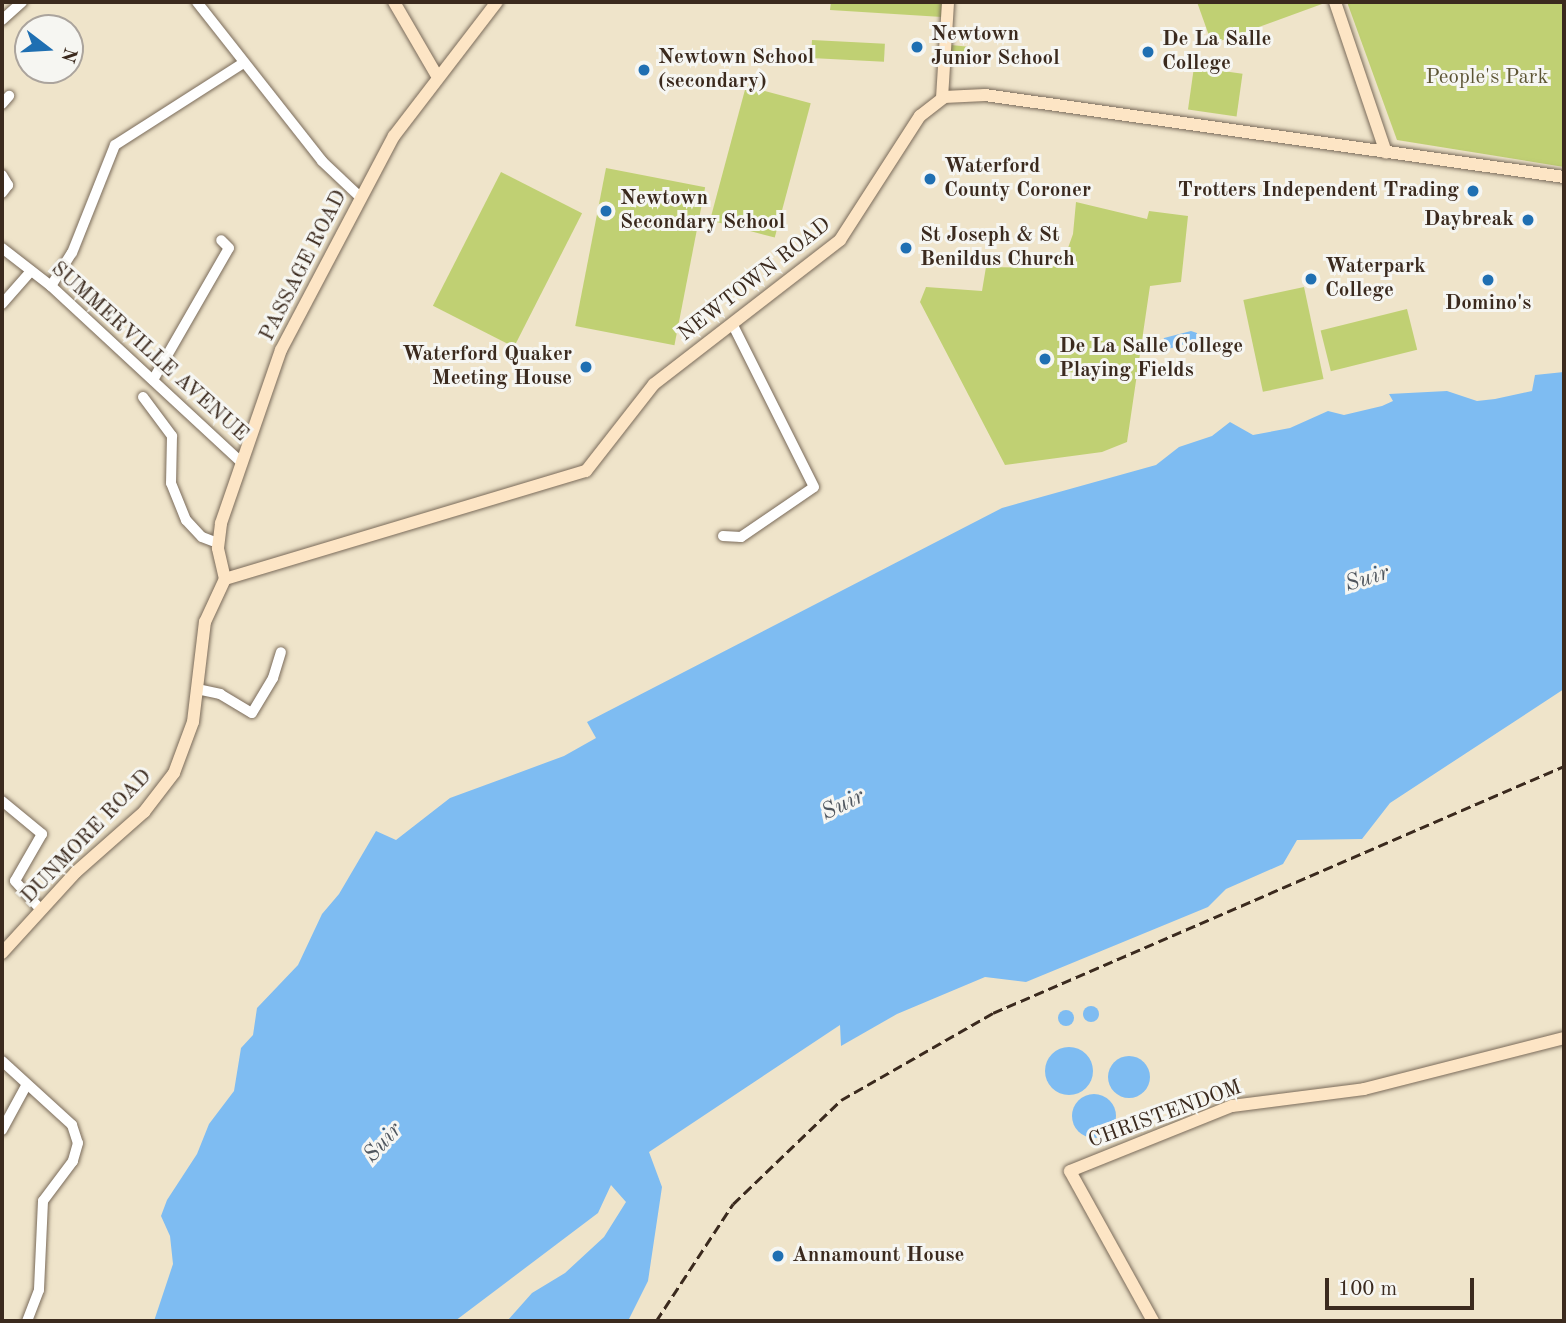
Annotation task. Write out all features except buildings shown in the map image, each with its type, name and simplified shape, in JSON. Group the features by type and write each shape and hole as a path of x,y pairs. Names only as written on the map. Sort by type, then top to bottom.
{"main road":[{"path":"394,2 437,76"},
{"name":"PASSAGE ROAD","path":"225,579 218,543 240,461 281,350 360,197 408,113 496,2"},
{"path":"948,2 942,98 985,95 1564,177"},
{"path":"1335,2 1386,153"},
{"name":"NEWTOWN ROAD","path":"225,579 582,474 644,394 840,240 920,116 942,98"},
{"name":"DUNMORE ROAD","path":"2,953 41,910 144,812 167,783 188,744 205,622 225,579"},
{"name":"CHRISTENDOM","path":"1153,1321 1070,1171 1232,1106 1364,1089 1564,1038"}],"street":[{"path":"2,20 22,2"},
{"path":"197,2 333,174 360,197"},
{"path":"51,286 72,253 115,145 243,63"},
{"path":"2,176 8,185 2,193"},
{"path":"153,380 229,247 221,240"},
{"name":"SUMMERVILLE AVENUE","path":"2,248 51,286 240,461"},
{"name":"SUMMERVILLE AVENUE","path":"2,304 31,271"},
{"path":"723,536 741,537 814,488 747,361 732,323"},
{"path":"143,397 173,436 171,483 186,520 202,537 218,543"},
{"path":"197,689 220,694 252,713 273,678 281,652"},
{"path":"2,801 42,834 40,845 15,881 41,910"},
{"path":"2,1061 72,1125 78,1143 73,1161 43,1201 39,1290 27,1321"},
{"path":"2,1130 27,1084"}],"green space":[{"path":"831,2 944,2 942,17 830,10"},
{"path":"1197,2 1322,2 1322,4 1212,44"},
{"name":"People's Park","path":"1347,2 1564,2 1564,167 1397,140"},
{"path":"812,40 885,44 884,62 811,58"},
{"path":"951,45 971,47 969,67 949,65"},
{"path":"1194,67 1243,74 1237,116 1188,110"},
{"path":"746,86 811,103 775,238 710,220"},
{"path":"606,168 705,187 674,345 575,326"},
{"path":"501,172 582,213 514,347 433,306"},
{"name":"De La Salle College Playing Fields","path":"1076,202 1147,219 1149,211 1188,216 1181,282 1150,286 1127,442 1102,452 1005,465 920,302 926,287 982,291 986,267 1050,268 1063,262 1073,234"},
{"path":"1304,287 1324,379 1263,392 1243,300"},
{"path":"1407,309 1417,350 1331,371 1321,331"}],"water":[{"path":"1191,331 1197,333 1196,341 1168,349 1161,346 1164,338"},
{"name":"Suir","path":"1564,372 1564,689 1390,803 1362,839 1297,840 1283,864 1226,889 1208,907 1026,982 985,977 897,1014 841,1046 840,1025 649,1152 662,1187 648,1281 628,1321 507,1321 532,1293 565,1273 604,1237 626,1202 611,1185 598,1213 455,1321 154,1321 173,1264 170,1236 161,1216 167,1200 197,1154 209,1124 234,1091 241,1048 253,1035 257,1008 298,965 322,914 339,894 376,831 396,840 450,798 564,756 596,738 587,722 1002,508 1156,465 1179,447 1212,436 1230,422 1253,435 1290,428 1328,411 1344,415 1382,406 1393,401 1389,394 1447,391 1477,401 1495,399 1532,391 1535,375"},
{"path":"1088,1006 1094,1006 1099,1014 1097,1020 1088,1022 1083,1017 1083,1011"},
{"path":"1063,1010 1069,1010 1074,1018 1072,1024 1063,1026 1058,1021 1058,1015"},
{"path":"1069,1047 1086,1054 1093,1071 1086,1088 1069,1095 1052,1088 1045,1071 1052,1054"},
{"path":"1129,1056 1144,1062 1150,1077 1144,1092 1129,1098 1114,1092 1108,1077 1114,1062"},
{"path":"1094,1094 1110,1100 1116,1116 1110,1132 1094,1138 1078,1132 1072,1116 1078,1100"}],"railway":[{"path":"656,1321 733,1204 841,1100 993,1013 1564,766"}],"place":[{"name":"Newtown Junior School","path":"917,47"},
{"name":"De La Salle College","path":"1148,52"},
{"name":"Newtown School (secondary)","path":"644,70"},
{"name":"Waterford County Coroner","path":"930,179"},
{"name":"Trotters Independent Trading","path":"1473,191"},
{"name":"Newtown Secondary School","path":"606,211"},
{"name":"Daybreak","path":"1528,220"},
{"name":"St Joseph & St Benildus Church","path":"906,248"},
{"name":"Waterpark College","path":"1311,279"},
{"name":"Domino's","path":"1488,280"},
{"name":"De La Salle College Playing Fields","path":"1045,359"},
{"name":"Waterford Quaker Meeting House","path":"586,367"},
{"name":"Annamount House","path":"778,1256"}]}
